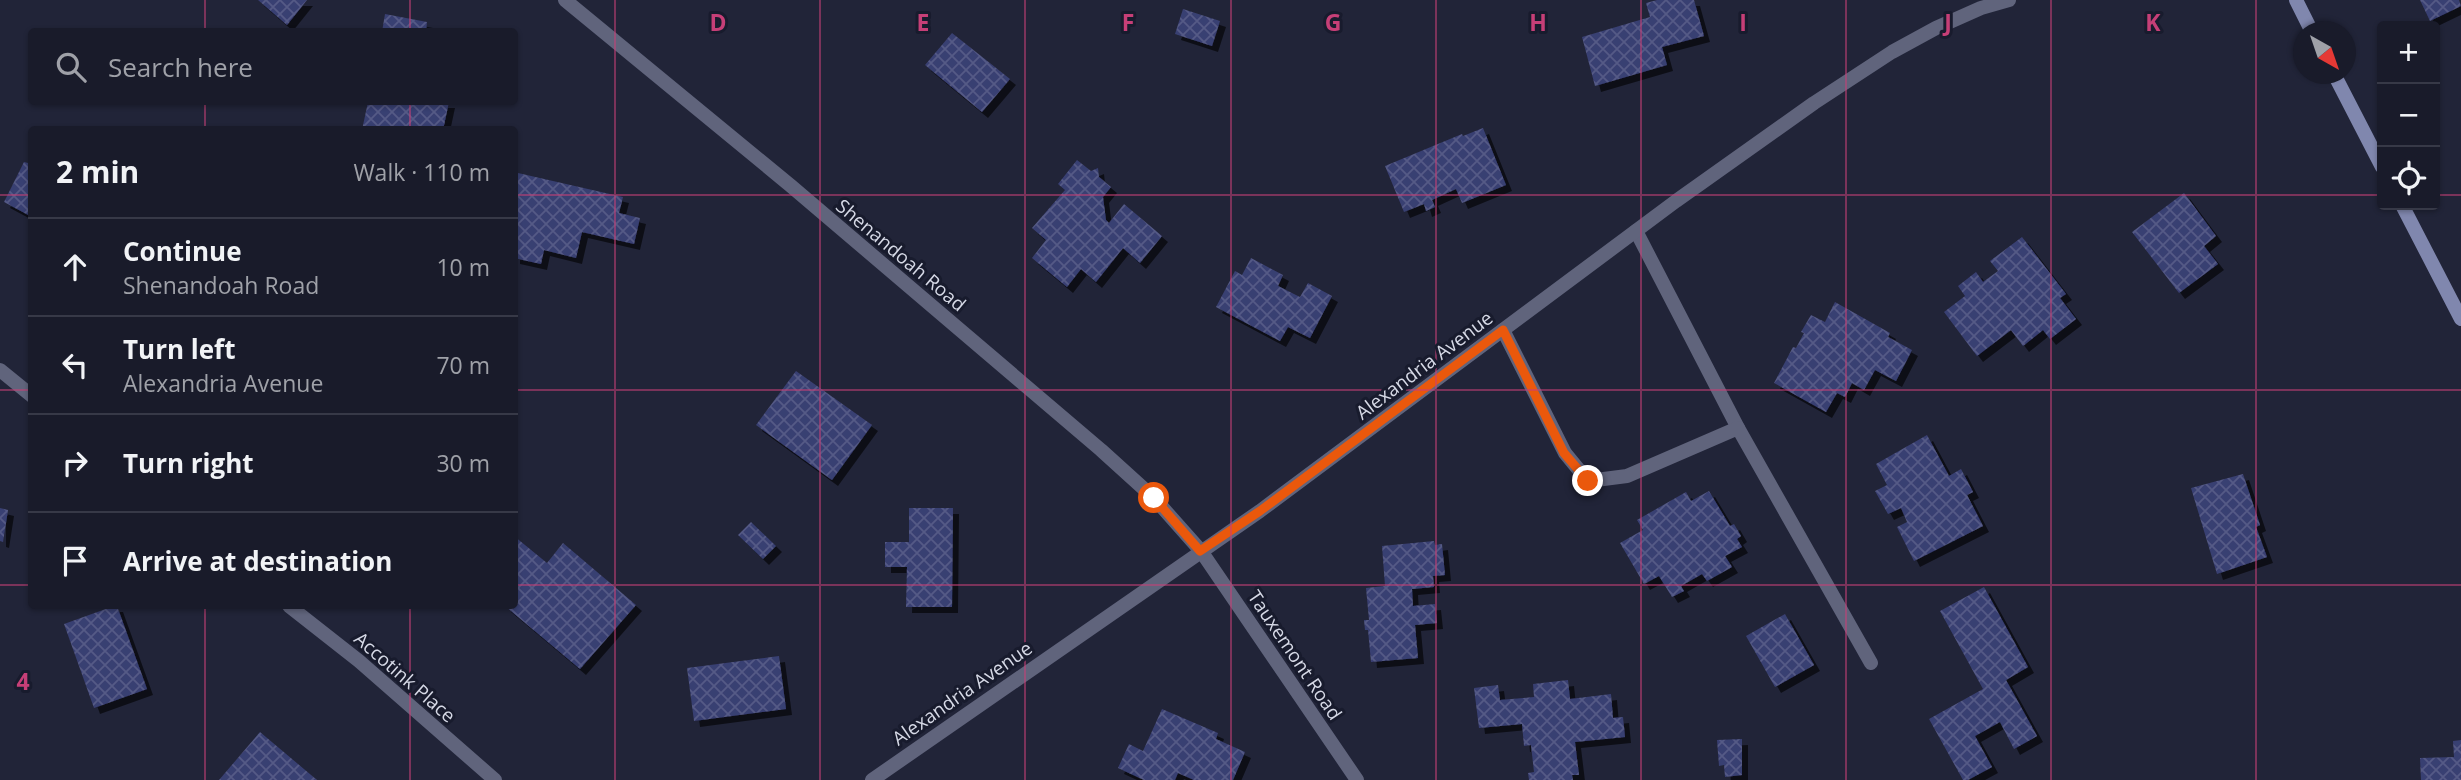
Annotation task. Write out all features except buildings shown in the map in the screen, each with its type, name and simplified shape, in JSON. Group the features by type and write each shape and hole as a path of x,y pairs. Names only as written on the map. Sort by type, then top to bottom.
{"main road":[{"path":"2296,0 2306,21"},
{"path":"2339,84 2377,157"},
{"path":"2405,210 2461,319"}],"street":[{"name":"Shenandoah Road","path":"565,0 791,186 1101,450 1154,498 1200,551"},
{"name":"Alexandria Avenue","path":"872,780 1260,511 1636,231 1814,103 1892,52 1947,23 1981,8 2009,0"},
{"path":"1636,231 1738,428 1871,663"},
{"path":"1503,330 1564,453 1588,481 1627,476 1738,428"},
{"path":"0,370 28,393"},
{"name":"Tauxemont Road","path":"1200,551 1357,780"},
{"name":"Accotink Place","path":"293,609 359,662 495,780"}],"route":[{"path":"1154,498 1200,551 1260,511 1503,330 1564,453 1588,481"}]}
